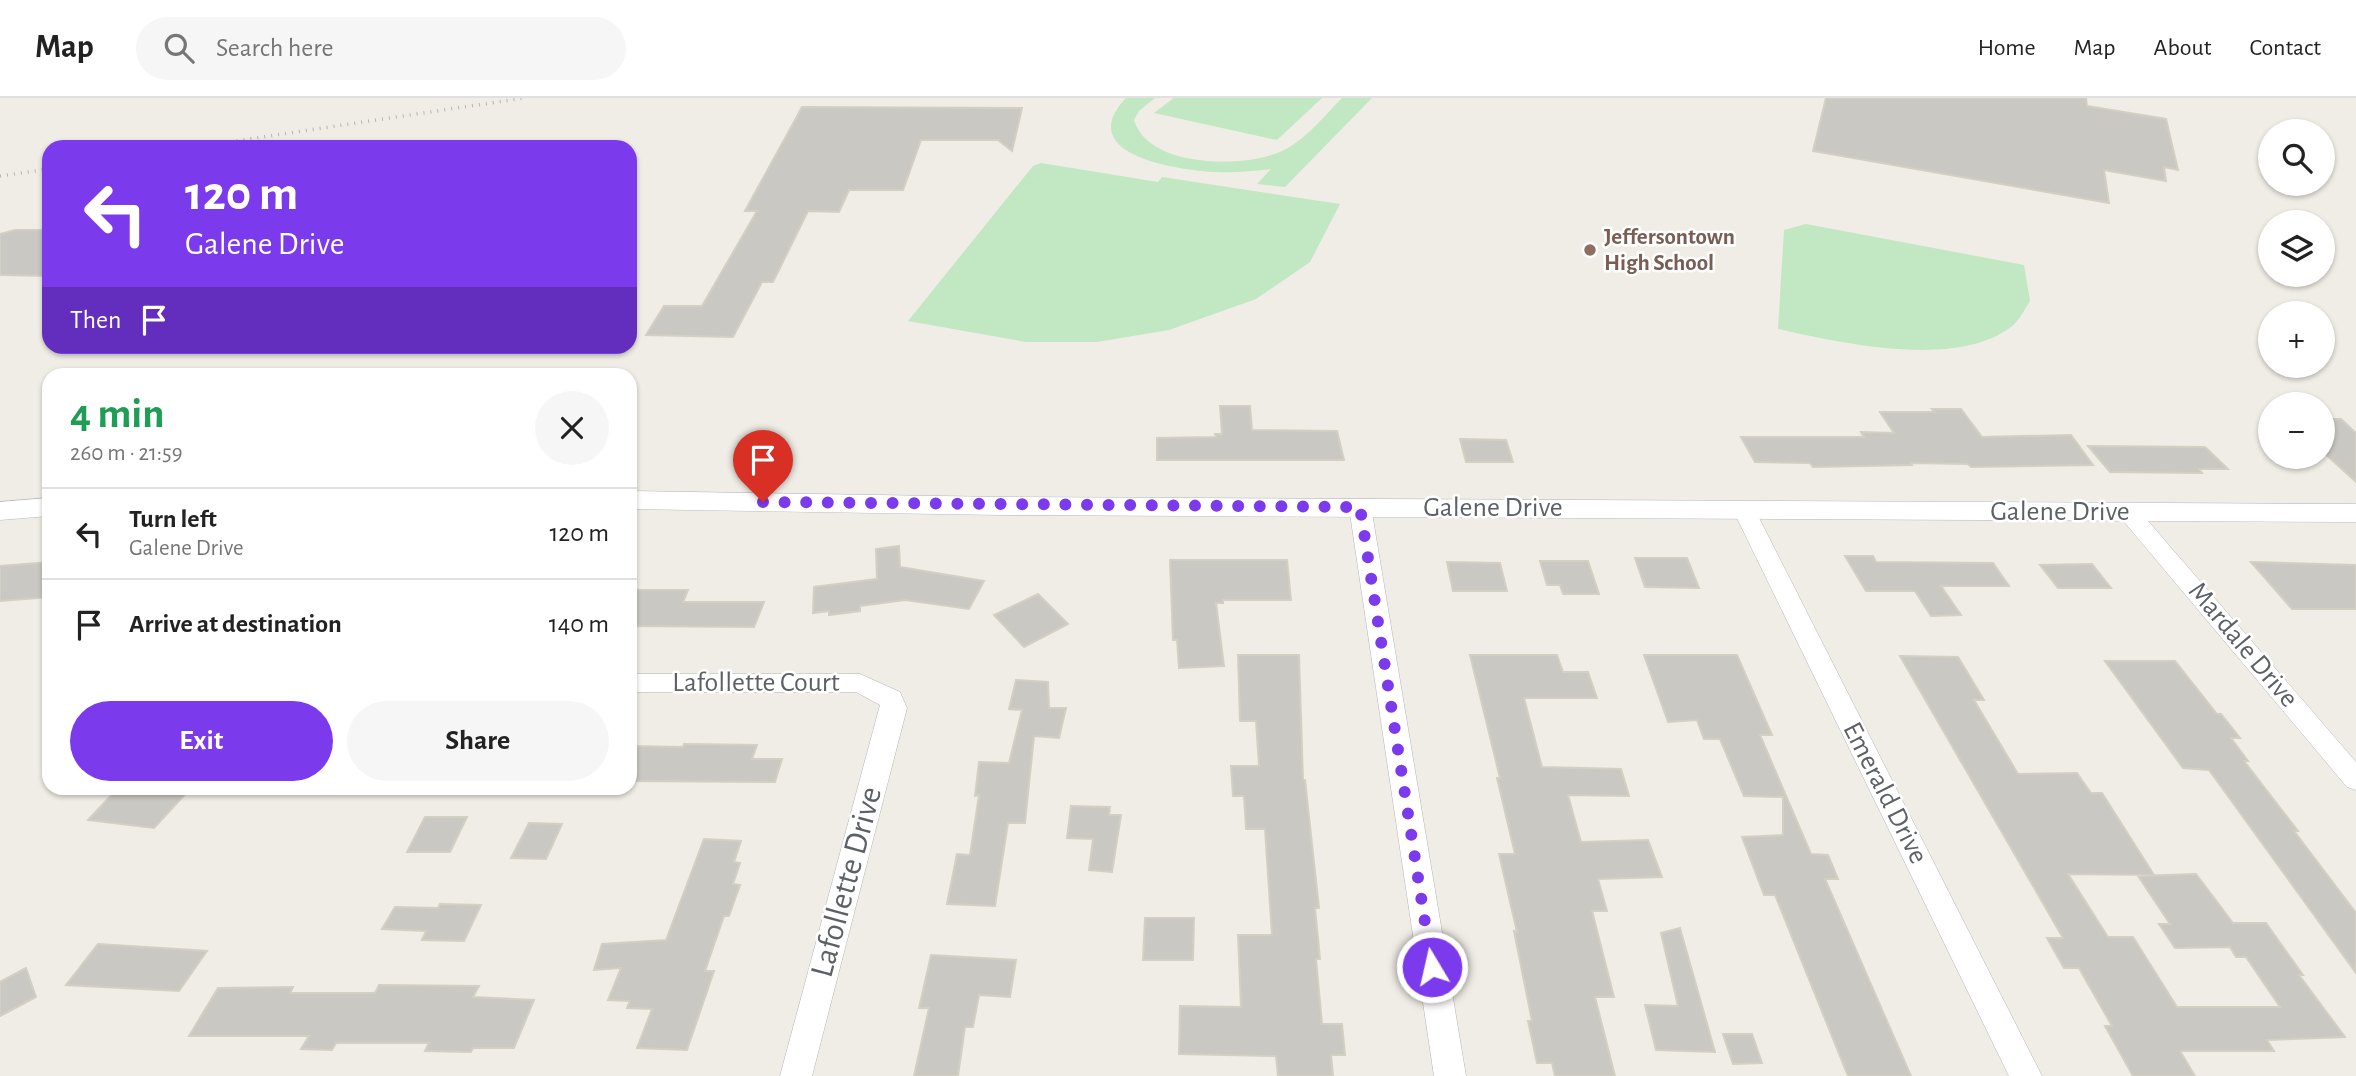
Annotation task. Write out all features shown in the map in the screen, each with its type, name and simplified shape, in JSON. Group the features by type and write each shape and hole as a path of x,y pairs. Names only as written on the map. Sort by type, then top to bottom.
{"street":[{"name":"Galene Drive","path":"637,500 2356,513"},
{"path":"1360,507 1450,1076"},
{"path":"0,511 42,508"},
{"name":"Emerald Drive","path":"1744,510 2026,1076"},
{"name":"Mardale Drive","path":"2128,512 2356,780"},
{"name":"Lafollette Court","path":"637,683 860,683 881,693"},
{"name":"Lafollette Drive","path":"796,1076 894,708 891,699 881,693"}],"green space":[{"path":"1126,98 1155,98 1139,111 1134,120 1143,136 1157,148 1198,160 1221,162 1280,152 1306,135 1342,98 1372,98 1285,187 1257,184 1271,169 1199,171 1136,156 1121,146 1112,133 1113,117"},
{"path":"1174,98 1322,98 1277,140 1154,113"},
{"path":"1041,163 1158,182 1162,177 1340,204 1310,262 1256,299 1169,330 1097,342 1026,342 908,321 1033,166"},
{"path":"1806,224 2024,265 2030,301 2011,327 1988,340 1960,347 1930,350 1865,346 1778,329 1784,230"}],"building":[{"path":"1826,98 2086,98 2087,106 2166,119 2178,170 2164,167 2166,181 2104,170 2109,203 1813,151"},
{"path":"802,107 1022,108 1012,151 998,140 921,140 903,190 849,190 839,212 808,211 773,282 762,282 733,337 646,335 664,306 702,306 757,211 745,211"},
{"path":"15,230 42,230 42,276 0,275 0,234"},
{"path":"1220,406 1250,406 1252,430 1337,431 1344,460 1157,460 1157,438 1216,437 1215,434 1222,434"},
{"path":"1932,409 1961,409 1982,437 2071,435 2093,465 1971,467 1968,464 1911,463 1912,465 1813,467 1810,463 1755,462 1741,437 1864,437 1861,432 1894,433 1880,412 1935,412"},
{"path":"2335,419 2341,419 2356,433 2356,482 2335,463"},
{"path":"1460,439 1506,440 1513,462 1466,462"},
{"path":"2088,446 2205,447 2228,469 2199,469 2202,473 2110,472"},
{"path":"899,546 900,567 984,581 969,609 905,600 860,606 860,611 829,615 829,611 813,613 814,587 877,579 876,549"},
{"path":"1845,556 1873,556 1876,562 1993,563 2009,586 1941,586 1961,615 1931,616 1915,591 1866,591"},
{"path":"1635,558 1687,558 1699,588 1645,587"},
{"path":"1170,560 1287,560 1291,600 1223,600 1223,603 1216,603 1224,666 1179,668 1177,640 1173,640"},
{"path":"1540,561 1588,561 1599,594 1563,594 1560,585 1547,585"},
{"path":"1447,562 1500,563 1507,591 1453,591"},
{"path":"2251,562 2356,565 2356,609 2292,609"},
{"path":"42,563 42,598 0,601 0,566"},
{"path":"2092,564 2111,588 2058,588 2040,565"},
{"path":"637,590 688,590 683,602 764,602 754,627 637,626"},
{"path":"1038,594 1068,624 1024,647 994,615"},
{"path":"1238,655 1299,655 1303,780 1319,908 1315,908 1320,959 1316,959 1322,1024 1342,1024 1345,1055 1331,1055 1333,1076 1278,1076 1276,1056 1179,1054 1180,1006 1241,1007 1238,935 1272,935 1265,829 1246,829 1244,796 1233,796 1231,766 1259,766 1256,721 1240,721"},
{"path":"1470,655 1557,655 1563,672 1588,672 1597,698 1524,698 1542,767 1621,769 1629,796 1568,795 1581,842 1648,840 1662,877 1598,879 1607,911 1592,911 1614,997 1595,997 1615,1076 1555,1076 1552,1063 1537,1063 1528,1021 1532,1021 1514,931 1517,932 1499,854 1515,854 1497,778 1500,778"},
{"path":"1644,655 1737,655 1772,735 1760,735 1811,854 1828,855 1838,879 1825,879 1911,1076 1848,1076 1775,895 1764,895 1742,837 1783,835 1783,797 1744,796 1720,739 1704,739 1697,720 1668,722"},
{"path":"1900,656 1958,657 1984,700 1974,700 2018,774 2077,773 2091,793 2102,793 2154,875 2068,874 2108,937 2133,937 2177,1007 2280,1007 2246,957 2236,957 2230,947 2175,948 2159,924 2170,924 2138,876 2196,874 2233,923 2266,923 2303,975 2299,975 2345,1037 2267,1040 2274,1051 2180,1051 2195,1076 2133,1076 2105,1026 2112,1026 2079,968 2064,968 2047,938 2063,938"},
{"path":"2105,661 2175,661 2217,714 2221,714 2240,738 2231,738 2248,761 2244,761 2356,913 2356,973 2209,770 2183,768"},
{"path":"1016,680 1048,682 1049,708 1066,708 1059,738 1034,736 1025,823 1008,823 995,906 947,904 957,854 970,855 979,795 975,796 979,762 1009,763 1022,710 1009,709"},
{"path":"684,744 757,745 752,759 782,759 775,782 637,781 637,746 683,747"},
{"path":"111,795 185,795 154,828 88,820"},
{"path":"1071,806 1110,807 1109,815 1121,815 1112,872 1089,870 1093,839 1067,838"},
{"path":"425,817 467,817 450,852 407,852"},
{"path":"529,823 562,824 546,859 511,858"},
{"path":"704,839 741,841 734,862 740,863 733,884 740,885 729,916 724,916 705,971 714,971 687,1050 637,1048 652,1009 627,1008 630,1001 608,1000 621,968 594,970 602,944 666,940"},
{"path":"440,904 481,905 464,941 422,940 426,931 382,929 395,907 438,908"},
{"path":"1145,918 1194,918 1193,960 1143,960"},
{"path":"1680,928 1715,1052 1656,1050 1645,1005 1678,1006 1661,933"},
{"path":"98,944 207,951 179,991 66,985"},
{"path":"931,955 1016,960 1010,997 979,995 973,1027 965,1027 958,1076 914,1076 929,1008 919,1008"},
{"path":"26,968 36,997 0,1016 0,982"},
{"path":"379,985 479,986 473,997 534,1000 514,1048 473,1048 471,1052 425,1051 429,1043 336,1043 332,1050 301,1049 309,1036 189,1036 218,988 293,987 290,993 375,993"},
{"path":"1723,1034 1752,1034 1762,1063 1733,1064"}],"railway":[{"path":"242,140 524,98"},
{"path":"0,176 42,170"}],"place":[{"name":"Jeffersontown High School","path":"1590,250"}],"route":[{"path":"763,502 1360,507 1432,967"}]}
